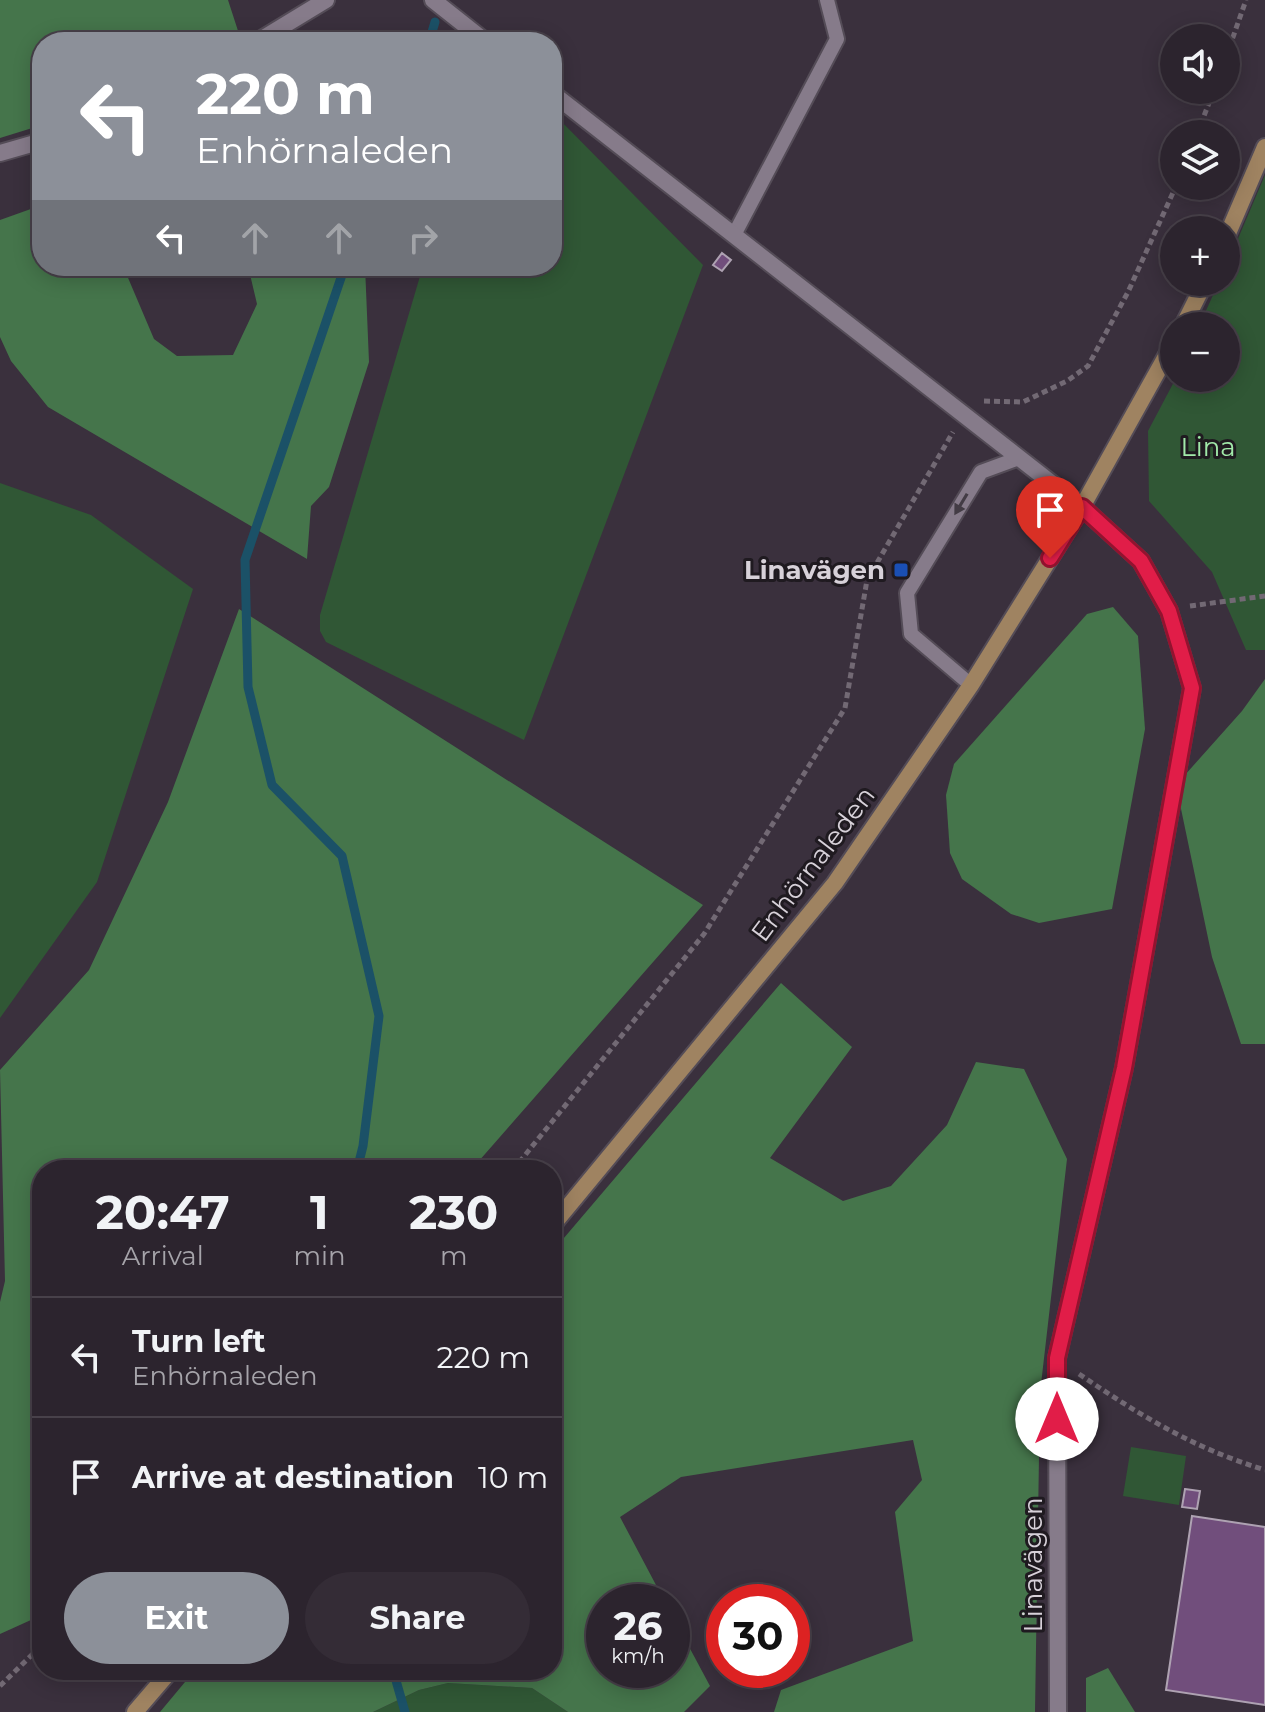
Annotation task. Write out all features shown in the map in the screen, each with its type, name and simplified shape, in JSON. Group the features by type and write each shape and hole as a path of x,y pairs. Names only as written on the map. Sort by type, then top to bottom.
{"street":[{"path":"273,32 326,0"},
{"path":"433,0 473,32"},
{"name":"Linavägen","path":"562,101 1082,507 1141,561 1169,611 1192,688 1124,1068 1057,1358 1058,1712"},
{"path":"0,153 32,144"},
{"path":"1235,216 1265,147"},
{"name":"Enhörnaleden","path":"562,1214 835,883 971,685 1082,507 1160,367"},
{"path":"135,1712 162,1680"}],"lane":[{"path":"734,235 837,39 827,0"},
{"path":"971,685 911,634 907,593 981,472 1019,458"}],"path":[{"path":"1238,24 1246,0"},
{"path":"521,1160 704,934 845,708 867,580 963,414 980,401 1023,402 1067,381 1088,366 1128,292 1170,200"},
{"path":"1169,611 1222,599 1265,596"},
{"path":"1057,1358 1144,1419 1215,1455 1265,1470"},
{"path":"0,1686 32,1655"}],"green space":[{"path":"0,0 228,0 238,32 32,32 32,128 0,138"},
{"path":"562,122 703,265 524,740 326,642 320,631 320,615 420,276 562,276"},
{"name":"Lina","path":"1265,175 1265,650 1246,650 1212,572 1149,501 1148,431 1169,392 1240,392 1240,312 1205,312 1213,296 1240,296 1240,234"},
{"path":"32,209 32,276 127,276 154,339 177,356 233,355 257,304 250,276 365,276 369,362 329,487 311,506 307,559 48,407 11,361 0,337 0,220"},
{"path":"0,483 91,515 193,589 97,882 0,1018"},
{"path":"1113,607 1138,636 1145,729 1112,909 1039,923 1011,914 962,879 950,853 946,795 954,764 1087,614"},
{"path":"239,609 703,905 480,1160 32,1160 32,1620 0,1634 0,1302 5,1281 0,1070 89,970 168,802"},
{"path":"1265,679 1265,1044 1241,1044 1212,957 1176,785 1242,711"},
{"path":"781,983 852,1047 770,1158 843,1201 891,1186 947,1125 976,1062 1024,1069 1067,1159 1040,1393 1035,1712 774,1712 781,1690 810,1688 810,1679 913,1641 895,1512 922,1480 913,1440 681,1477 620,1517 655,1584 586,1584 586,1688 690,1688 690,1649 708,1688 684,1712 568,1712 532,1688 448,1683 419,1690 373,1712 160,1712 187,1680 562,1680 562,1240"},
{"path":"1131,1447 1186,1456 1179,1505 1123,1496"},
{"path":"1108,1668 1135,1712 1086,1712 1086,1678"},
{"path":"448,1683 532,1688 568,1712 373,1712 419,1690"}],"building":[{"path":"722,253 731,260 722,271 713,265"},
{"path":"1185,1489 1200,1491 1197,1509 1182,1507"},
{"path":"1192,1516 1265,1527 1265,1705 1166,1690"}],"waterway":[{"path":"432,32 435,22"},
{"path":"342,276 245,560 248,687 272,785 342,856 379,1016 360,1160"},
{"path":"396,1680 405,1712"}],"place":[{"name":"Linavägen","path":"901,570"}],"route":[{"path":"1050,558 1082,507 1141,561 1169,611 1192,688 1124,1068 1057,1358 1057,1419"}]}
